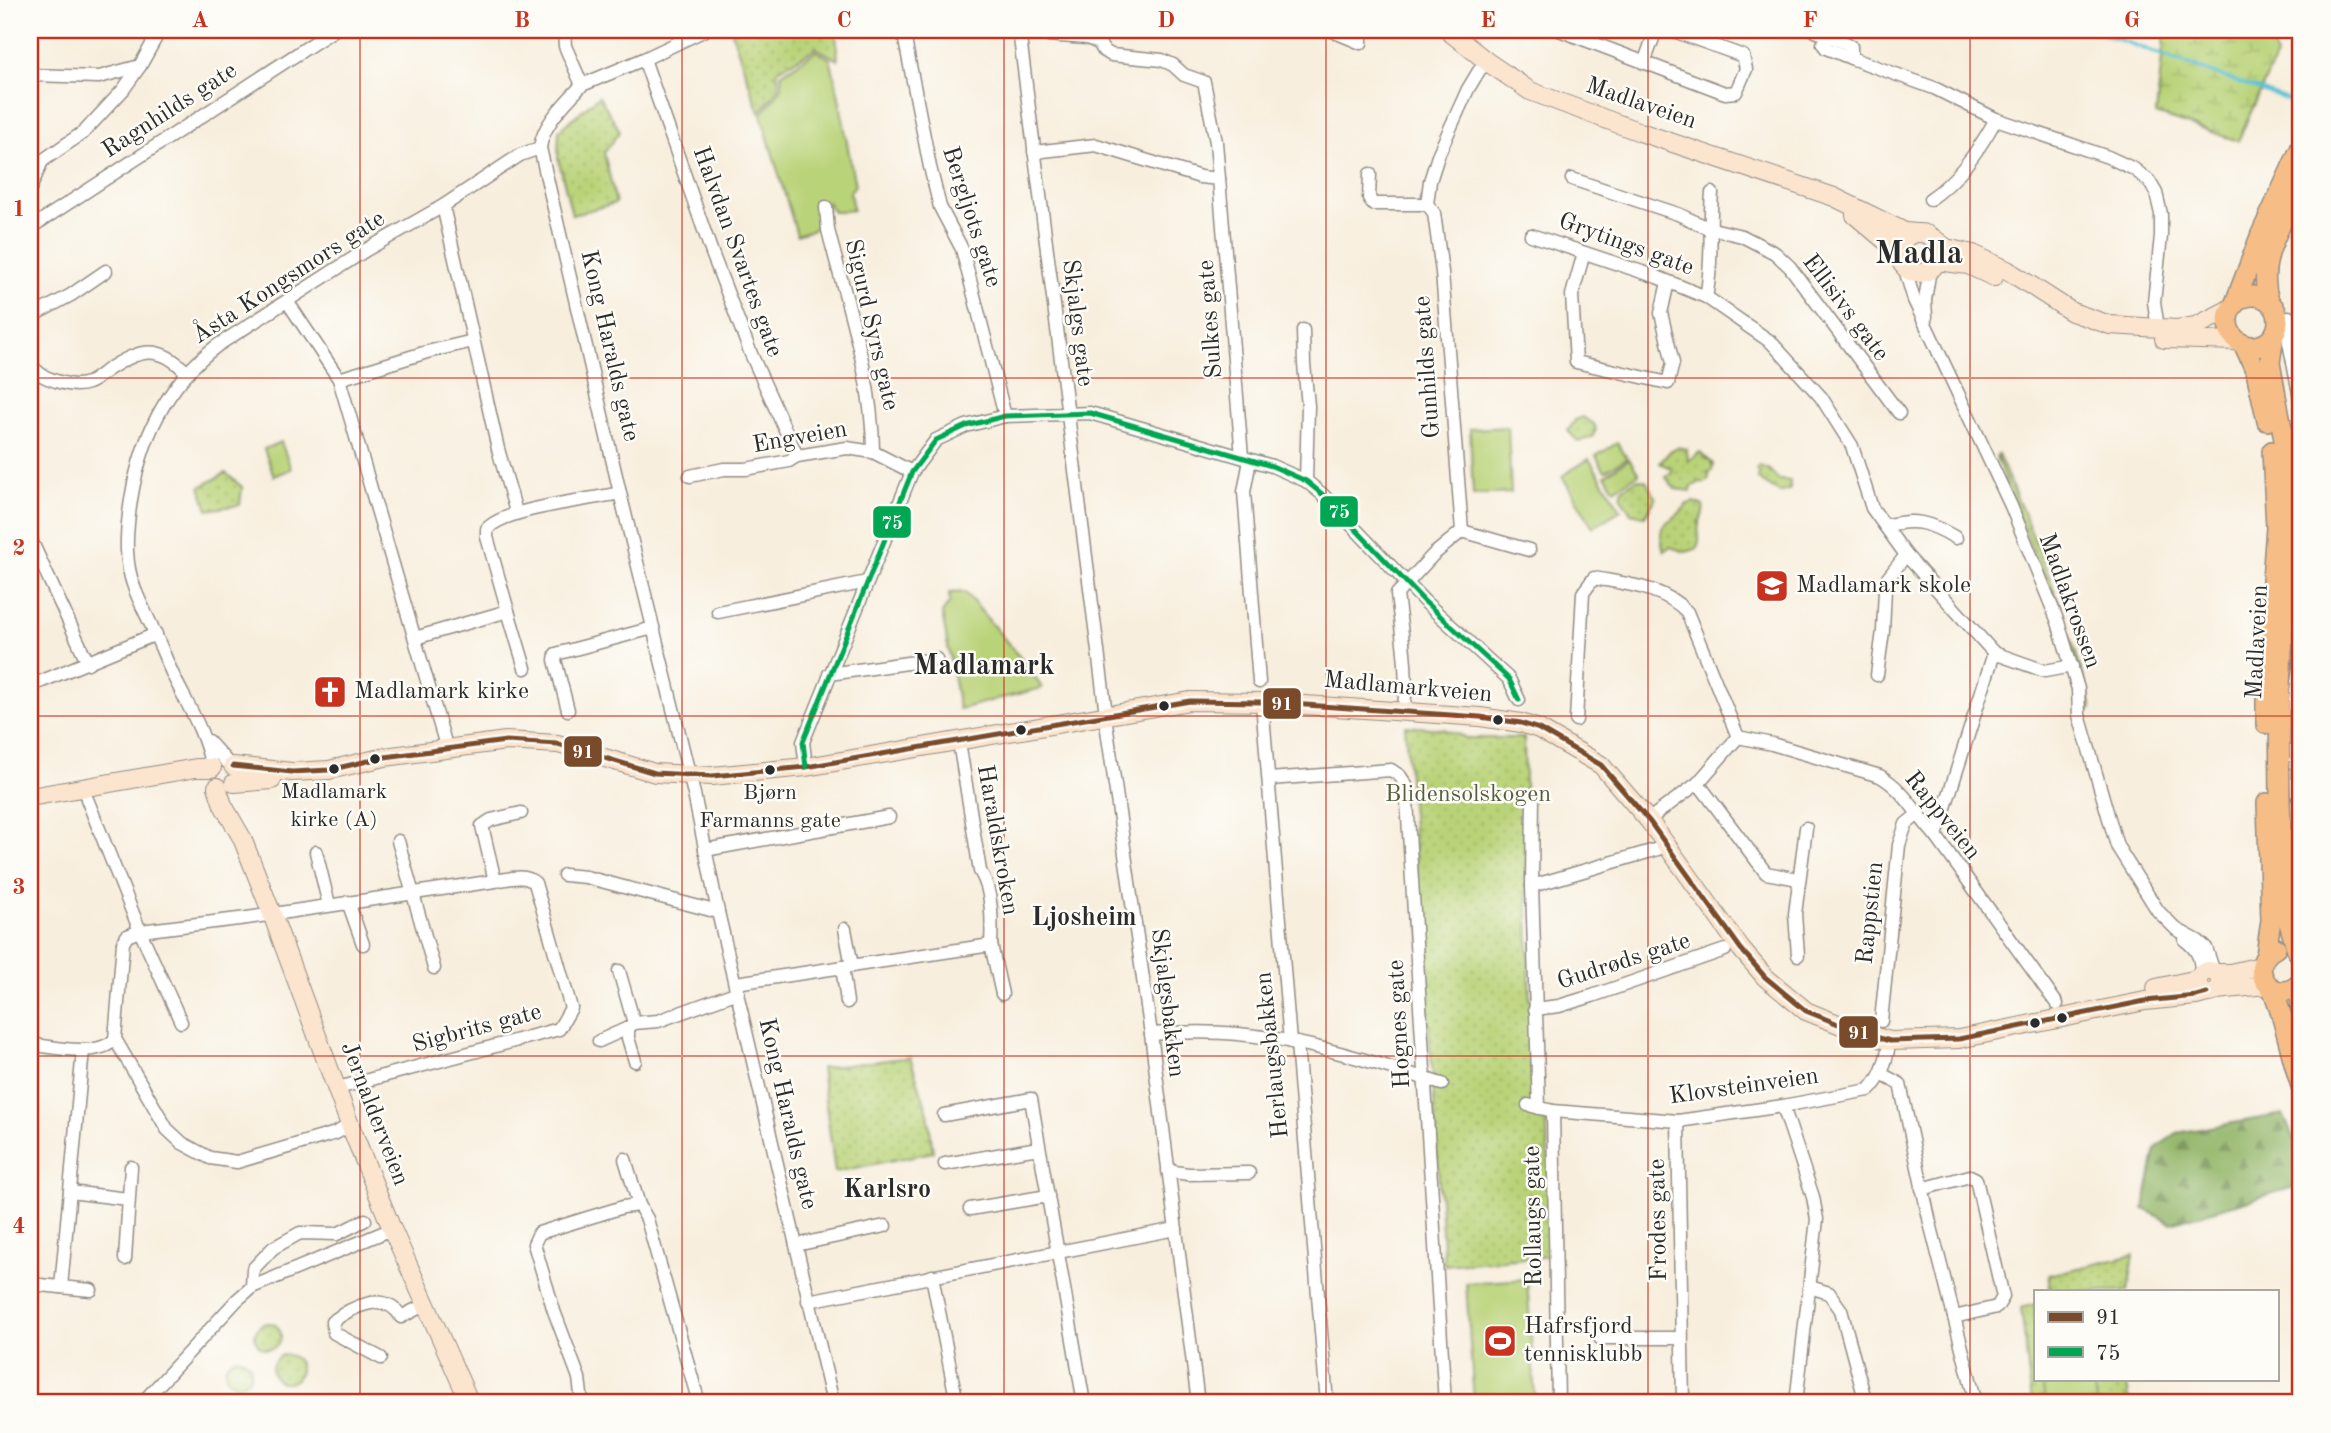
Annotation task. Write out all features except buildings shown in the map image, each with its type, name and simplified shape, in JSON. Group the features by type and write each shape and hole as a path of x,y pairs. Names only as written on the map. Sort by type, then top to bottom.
{"main road":[{"name":"Madlaveien","path":"1447,30 1530,91 1640,132 1833,197 1905,232 1924,236 1946,248 1973,254 2007,270 2071,312 2110,325 2177,329 2196,326 2232,306"},
{"path":"2269,301 2265,267 2301,147"},
{"path":"2241,343 2229,330 2232,306 2278,217 2301,183"},
{"name":"Madlaveien","path":"1833,197 1894,248 1902,262"},
{"path":"1933,265 1938,247 1924,236 1903,241 1899,251 1902,262 1916,272 1933,265 1968,265 2063,319 2095,332 2140,338 2241,343 2251,347 2264,344 2274,335 2278,321 2274,306 2269,301 2262,297 2247,296 2232,306"},
{"name":"Madlaveien","path":"2274,335 2271,373 2285,445 2290,508 2279,704 2284,905 2300,954"},
{"name":"Madlaveien","path":"2241,343 2256,372 2266,413 2276,501 2275,558 2265,670 2271,920 2264,960"},
{"name":"Madlamarkveien","path":"30,797 196,768 223,775 330,778 387,766 450,743 506,741 558,744 655,773 712,776 806,767 959,742 1105,711 1190,701 1262,702 1480,717 1521,723 1539,729 1601,765 1650,822 1741,949 1765,977 1806,1011 1858,1032 1890,1041 1959,1039 2060,1010 2077,1015 2161,998 2200,996 2209,980 2264,960"},
{"name":"Jernalderveien","path":"223,775 223,805 242,838 392,1229 470,1403"},
{"path":"2300,954 2291,948 2278,947 2264,960 2263,978 2279,1005 2301,1086"},
{"name":"Madlamarkveien","path":"2209,980 2270,987"},
{"path":"2270,987 2283,991 2300,983 2301,1019"}],"street":[{"path":"30,189 42,161 84,132 123,90 160,30"},
{"name":"Ragnhilds gate","path":"30,228 334,30"},
{"path":"564,30 565,46 582,85"},
{"path":"540,148 547,128 582,85 705,30"},
{"name":"Bergljots gate","path":"903,30 933,181 940,207 962,249 1005,416"},
{"path":"1330,30 1361,43 1361,30"},
{"path":"1559,30 1725,93 1736,92 1746,69 1743,56 1671,30"},
{"path":"1644,63 1656,30"},
{"path":"1813,30 1848,44 1851,58 1934,88 1996,119 2108,157 2134,169 2149,181 2156,193 2161,214 2154,302 2158,328"},
{"name":"Skjalgs gate","path":"1019,31 1105,711"},
{"name":"Sulkes gate","path":"1019,31 1087,38 1099,43 1111,55 1162,60 1184,75 1204,82 1216,142 1226,239 1246,458 1244,492 1259,681"},
{"name":"Halvdan Svartes gate","path":"644,59 712,253 764,383 797,456"},
{"name":"Gunhilds gate","path":"1462,531 1442,272 1434,213 1427,204 1430,181 1468,89 1480,69 1489,63"},
{"path":"30,75 99,77 140,66"},
{"path":"1930,199 1942,191 1981,146 1996,119"},
{"path":"1034,152 1096,145 1200,177 1219,179"},
{"name":"Åsta Kongsmors gate","path":"223,775 173,675 137,596 128,568 126,550 132,488 139,458 155,418 187,373 218,345 366,250 443,206 520,155 540,148"},
{"name":"Kong Haralds gate","path":"540,148 689,775 718,912 833,1403"},
{"path":"1370,174 1369,198 1373,204 1427,204"},
{"name":"Grytings gate","path":"1572,179 1678,214 1709,228"},
{"name":"Grytings gate","path":"1706,297 1710,275 1709,228 1712,192"},
{"path":"443,206 498,449 516,512"},
{"name":"Sigurd Syrs gate","path":"826,207 828,230 865,379 873,452"},
{"name":"Ellisivs gate","path":"1709,228 1742,236 1776,253 1790,267 1899,413"},
{"name":"Grytings gate","path":"1531,234 1706,297 1771,342 1821,397 1852,446 1872,508 1906,555 1994,653 2045,671 2072,666"},
{"path":"1584,253 1572,295 1576,362 1668,383 1674,363 1661,313 1668,282"},
{"name":"Madlakrossen","path":"1902,262 1914,300 2011,506 2058,622 2078,689 2079,715 2117,846 2158,911 2176,929 2206,947 2209,980"},
{"name":"Madlakrossen","path":"1926,324 1924,300 1933,265"},
{"path":"30,317 71,295 106,271"},
{"path":"287,301 339,379 415,638 450,743"},
{"path":"2134,327 2154,302"},
{"path":"2289,317 2289,342 2301,403"},
{"path":"1303,330 1308,406 1306,481"},
{"path":"339,379 473,341"},
{"path":"30,363 41,376 68,385 89,383 141,352 163,353 187,373"},
{"path":"806,767 803,742 912,472 922,455 936,440 966,426 1005,416 1090,412 1272,466 1306,481 1322,494 1458,635 1509,679 1519,700"},
{"name":"Engveien","path":"690,476 724,469 746,469 789,461 797,456 847,448 873,452 912,472"},
{"path":"525,668 487,537 487,529 493,523 516,512 620,493"},
{"path":"1885,526 1917,521 1939,528 1956,538"},
{"path":"1403,712 1404,649 1397,594 1406,582 1462,531 1529,550"},
{"path":"30,538 88,663"},
{"path":"1877,675 1885,589 1888,578 1906,555"},
{"path":"1576,720 1583,593 1594,578 1666,595 1682,606 1687,612 1738,737 1698,783 1656,814 1650,822"},
{"path":"718,612 867,582"},
{"path":"415,638 508,611"},
{"path":"568,710 555,660 556,654 653,628"},
{"path":"30,686 156,634"},
{"path":"2301,651 2295,702 2297,794 2301,804"},
{"path":"1936,836 1994,653"},
{"path":"829,674 936,659"},
{"name":"Herlaugsbakken","path":"1262,702 1327,1403"},
{"name":"Skjalgsbakken","path":"1105,711 1151,1034 1198,1403"},
{"name":"Rappveien","path":"1738,737 1772,744 1880,776 1892,783 1936,836 2060,1010"},
{"name":"Haraldskroken","path":"959,742 980,871 987,890 992,924 991,945 1002,994"},
{"name":"Hognes gate","path":"1269,779 1391,770 1400,776 1406,786 1445,1403"},
{"path":"1698,783 1766,873 1798,879"},
{"path":"1533,795 1535,1009"},
{"path":"87,799 140,932 181,1022"},
{"path":"350,1125 336,1133 237,1162 201,1155 182,1143 167,1129 115,1039 123,943 127,936 140,932 495,881 481,830 482,824 521,813"},
{"name":"Rappstien","path":"1881,1021 1899,845 1906,824 1917,816"},
{"path":"705,850 888,817"},
{"path":"1798,955 1795,915 1806,828"},
{"path":"398,841 434,968"},
{"path":"1532,886 1658,849"},
{"path":"316,852 330,905"},
{"path":"564,875 586,877 718,912"},
{"name":"Sigbrits gate","path":"338,1088 559,1029 571,1008 535,883 525,877 495,881"},
{"path":"348,902 363,944"},
{"path":"845,929 847,1002"},
{"name":"Haraldskroken","path":"737,988 847,967 991,945"},
{"name":"Gudrøds gate","path":"1535,1009 1559,1006 1592,996 1724,950"},
{"path":"619,971 631,1026 635,1061"},
{"name":"Kong Haralds gate","path":"599,1041 631,1026 658,1021 737,988"},
{"name":"Klovsteinveien","path":"1535,1009 1534,1107 1553,1111 1678,1121 1869,1090 1881,1074"},
{"path":"1151,1034 1230,1033 1293,1043 1443,1084"},
{"path":"30,1044 83,1050 102,1047 115,1039"},
{"path":"1890,1041 1881,1074 1899,1084 1922,1189 1976,1403"},
{"path":"61,1287 83,1050"},
{"path":"944,1115 1031,1099 1084,1403"},
{"path":"1783,1106 1817,1209 1817,1233 1796,1403"},
{"name":"Rollaugs gate","path":"1553,1111 1558,1403"},
{"name":"Frodes gate","path":"1678,1121 1683,1403"},
{"path":"945,1164 1038,1148"},
{"path":"625,1158 639,1205 648,1219 699,1403"},
{"path":"125,1259 131,1167"},
{"path":"1168,1171 1188,1174 1249,1173"},
{"path":"1922,1189 1970,1177 1976,1179 2003,1297 1997,1307 1954,1317"},
{"path":"70,1192 128,1199"},
{"path":"970,1209 1048,1196"},
{"path":"582,1403 579,1378 554,1311 534,1244 539,1233 623,1207 639,1205"},
{"path":"252,1287 253,1269 273,1248 300,1233 337,1234 365,1220"},
{"name":"Kong Haralds gate","path":"796,1245 885,1226"},
{"path":"142,1403 252,1287 392,1229"},
{"path":"808,1301 1176,1229"},
{"path":"932,1276 956,1398"},
{"path":"30,1284 91,1290"},
{"path":"1810,1287 1829,1293 1841,1310 1866,1403"},
{"path":"381,1358 334,1333 332,1322 374,1302 397,1310 401,1317 426,1304"},
{"path":"1600,1338 1681,1338"}],"green space":[{"path":"731,30 836,30 838,60 816,48 777,71 779,88 759,113"},
{"path":"2165,30 2269,30 2276,57 2238,141 2156,114"},
{"path":"816,51 830,59 834,75 855,185 850,192 853,210 833,212 828,202 823,226 797,235 761,115 782,88 781,74"},
{"path":"599,96 620,131 604,153 616,203 572,215 558,158 559,130"},
{"path":"1583,417 1594,424 1596,430 1592,437 1579,442 1568,431 1575,420"},
{"path":"1508,427 1511,493 1473,495 1470,429"},
{"path":"281,442 291,469 274,476 264,449"},
{"path":"1617,443 1627,458 1605,471 1596,456"},
{"path":"1677,447 1687,449 1688,461 1700,452 1713,464 1705,483 1700,482 1692,487 1691,491 1675,489 1665,476 1671,473 1672,469 1660,463"},
{"path":"1998,455 2038,548 2073,643 2092,708 2085,713 2071,649 1996,458"},
{"path":"1589,459 1621,510 1593,527 1562,476"},
{"path":"1629,459 1639,474 1614,489 1605,475"},
{"path":"1759,466 1768,469 1779,480 1790,481 1790,489 1780,493 1758,479 1759,473 1756,469"},
{"path":"226,473 242,487 240,505 208,510 200,487"},
{"path":"1638,479 1646,481 1656,498 1645,516 1631,513 1621,497 1623,488"},
{"path":"1695,502 1703,506 1696,549 1686,552 1670,547 1664,551 1661,540 1663,526 1687,504"},
{"path":"965,592 1028,667 1042,688 959,709 942,613 950,602 949,593"},
{"name":"Blidensolskogen","path":"1405,726 1444,729 1467,738 1524,738 1532,1094 1547,1123 1551,1256 1444,1265 1432,1069"},
{"path":"910,1057 928,1113 933,1152 835,1172 821,1068"},
{"path":"2283,1114 2301,1156 2301,1185 2171,1223 2144,1209 2156,1148 2177,1133"},
{"path":"2134,1255 2128,1290 2051,1290 2048,1275"},
{"name":"Hafrsfjord tennisklubb","path":"1527,1279 1535,1399 1474,1403 1466,1283"},
{"path":"2034,1304 2034,1380 2126,1380 2130,1403 2032,1403 2021,1308"},
{"path":"268,1323 277,1327 281,1336 277,1345 268,1349 259,1345 255,1336 259,1327"},
{"path":"286,1355 296,1359 300,1369 296,1379 286,1383 276,1379 272,1369 276,1359"},
{"path":"238,1358 247,1362 251,1371 247,1380 238,1384 229,1380 225,1371 229,1362"},
{"path":"2042,1380 2093,1380 2096,1403 2045,1403"}],"waterway":[{"path":"2092,30 2294,102 2301,102"},
{"path":"2294,102 2294,133 2301,133"}],"transit line":[{"name":"75","path":"806,767 803,742 912,472 936,440 966,426 1005,416 1090,413 1272,466 1306,481 1322,494 1424,601 1509,679 1519,700"},
{"name":"91","path":"233,766 292,772 329,770 385,757 506,741 558,744 655,773 712,776 806,767 1190,701 1262,702 1480,717 1521,723 1539,729 1601,765 1650,822 1741,949 1765,977 1806,1011 1858,1032 1890,1041 1959,1039 2145,1001 2207,993"}],"place":[{"name":"Madlamark skole","path":"1772,586"},
{"name":"Madlamark kirke","path":"330,692"},
{"name":"Madlamark kirke (A)","path":"334,769"},
{"name":"Bjørn Farmanns gate","path":"770,770"},
{"name":"Hafrsfjord tennisklubb","path":"1500,1341"}],"district":[{"name":"Madla","path":"1919,255"},
{"name":"Madlamark","path":"984,667"},
{"name":"Ljosheim","path":"1084,918"},
{"name":"Karlsro","path":"887,1190"}]}
